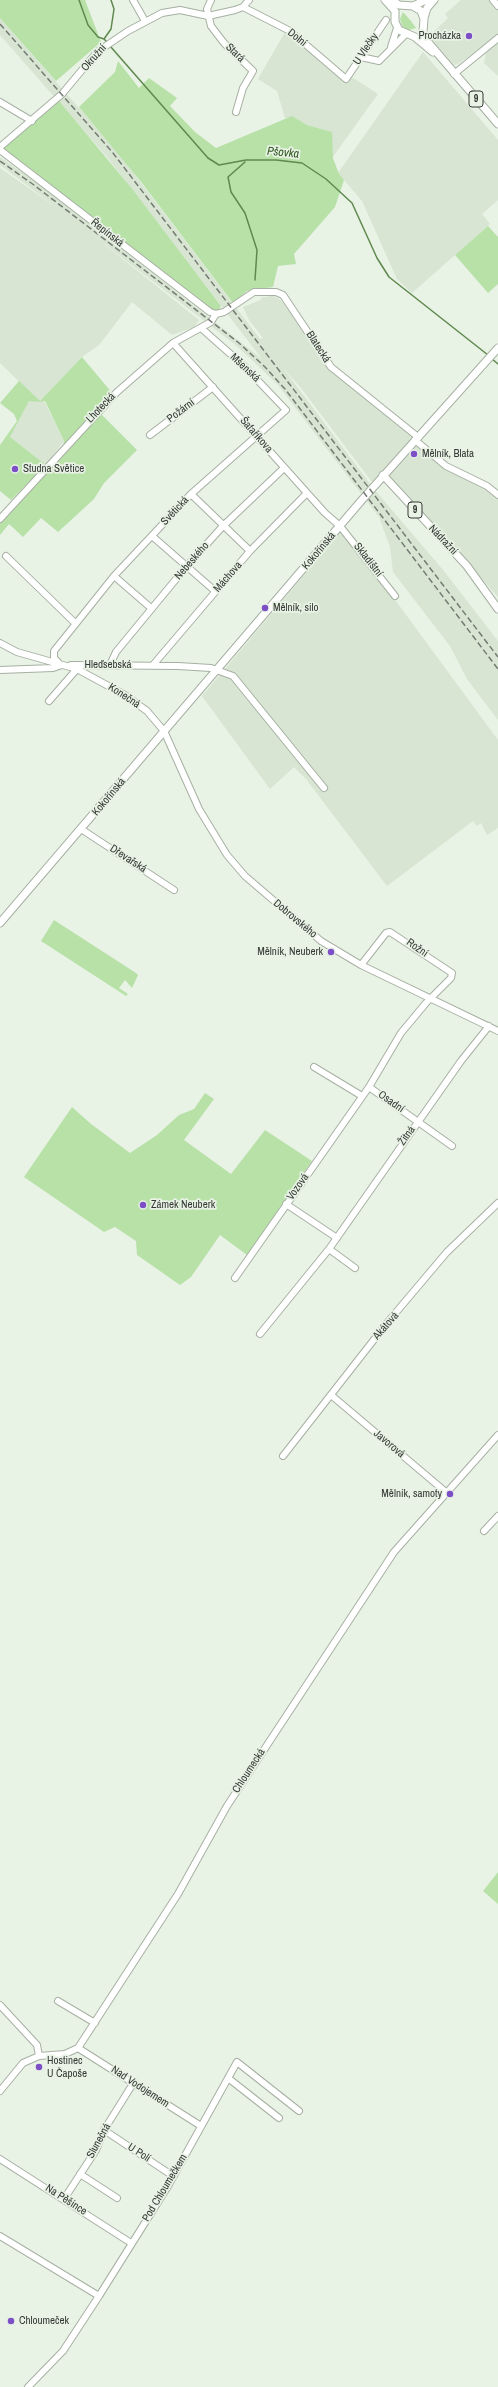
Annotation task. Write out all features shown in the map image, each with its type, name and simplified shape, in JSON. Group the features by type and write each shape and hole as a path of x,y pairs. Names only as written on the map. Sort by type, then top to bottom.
{"main road":[{"path":"385,0 394,9 397,28"},
{"path":"392,0 398,5 410,6 421,11 424,18"},
{"path":"396,17 400,10 421,4 426,0"},
{"name":"9","path":"434,0 427,8 424,18 423,26 425,36 436,53 498,124"},
{"path":"408,34 419,32 423,26"},
{"name":"9","path":"397,28 436,53"},
{"name":"Kokořínská","path":"0,923 383,475 498,348"},
{"name":"Nádražní","path":"383,475 467,566 498,609"}],"street":[{"path":"133,0 145,21"},
{"path":"208,16 207,9 210,0"},
{"path":"243,7 249,0"},
{"path":"493,0 498,6"},
{"name":"Okružní","path":"0,147 32,121 72,84 104,46 145,21 162,13 180,10 208,16 243,7"},
{"name":"Dolní","path":"243,7 290,31 346,79"},
{"name":"Stará","path":"208,16 211,26 224,43 254,71 243,88 236,112"},
{"name":"U Vlečky","path":"346,79 386,20"},
{"path":"390,48 397,28"},
{"path":"361,57 379,61 390,48 408,34"},
{"path":"454,74 498,38"},
{"path":"0,102 32,121"},
{"name":"Řepínská","path":"0,150 205,309 216,314"},
{"name":"Blatecká","path":"216,314 224,312 254,292 276,292 283,295 331,367 418,437"},
{"name":"Lhotecká","path":"0,519 117,392 173,343 213,320 216,314"},
{"name":"Mšenská","path":"201,328 244,366 286,410"},
{"name":"Šafaříkova","path":"173,343 325,513 340,526"},
{"name":"Požární","path":"150,435 213,387"},
{"name":"Světická","path":"63,665 55,660 53,653 75,623 114,576 191,494 286,410"},
{"path":"418,437 446,466 487,486 498,495"},
{"name":"Nebeského","path":"110,665 116,652 186,567 223,526 284,468"},
{"name":"Máchova","path":"152,665 250,551 307,493"},
{"path":"191,494 250,551"},
{"name":"Skladištní","path":"340,526 395,596"},
{"path":"152,536 215,591"},
{"path":"6,556 75,623"},
{"path":"114,576 151,608"},
{"path":"0,643 17,652 63,665"},
{"name":"Hleďsebská","path":"0,670 52,668 63,665 152,665 217,670"},
{"name":"Konečná","path":"63,665 77,669 125,695 147,711 164,731"},
{"path":"49,701 77,669"},
{"path":"217,670 233,676 324,788"},
{"name":"Dobrovského","path":"164,731 199,809 227,855 246,876 321,941 361,965 498,1031"},
{"name":"Dřevařská","path":"81,829 174,890"},
{"name":"Rožní","path":"361,965 386,933 393,933 452,973 451,978 432,998"},
{"name":"Vozová","path":"235,1278 369,1087 401,1033 432,998"},
{"name":"Žitná","path":"260,1334 329,1249 418,1121 489,1026"},
{"path":"314,1067 362,1096"},
{"name":"Osadní","path":"369,1087 452,1146"},
{"name":"Akátová","path":"282,1456 387,1323 447,1252 498,1203"},
{"path":"286,1204 337,1238"},
{"path":"329,1249 355,1268"},
{"name":"Javorová","path":"331,1395 447,1493"},
{"name":"Chloumecká","path":"78,2048 178,1894 227,1806 394,1552 498,1435"},
{"path":"484,1531 498,1516"},
{"path":"58,2001 95,2023"},
{"path":"0,2005 37,2045 39,2056"},
{"path":"0,2091 23,2063 39,2056 62,2055 78,2048"},
{"name":"Nad Vodojemem","path":"78,2048 134,2082 201,2126"},
{"name":"Pod Chloumečkem","path":"28,2387 63,2351 174,2176 237,2062 298,2111"},
{"path":"228,2078 279,2118"},
{"name":"Slunečná","path":"64,2199 96,2150 104,2130 134,2082"},
{"name":"U Polí","path":"104,2130 174,2176"},
{"name":"Na Pěšince","path":"0,2159 131,2243"},
{"path":"80,2174 117,2198"},
{"path":"0,2236 98,2296"}],"shaded area":[{"path":"461,0 498,0 498,76 484,63 486,54 480,48 458,64 454,65 429,36 448,18 445,14"},
{"path":"0,18 116,150 260,339 263,338 249,320 243,307 261,300 262,297 272,295 281,300 330,368 412,434 445,466 485,486 498,499 498,597 384,471 372,482 301,388 283,368 374,489 444,571 498,641 498,720 467,679 450,646 393,572 390,547 379,517 278,385 237,346 90,233 199,320 194,327 172,335 132,302 99,345 82,357 40,401 44,401 64,441 46,465 10,437 29,401 39,401 0,363 0,168 60,210 0,165 0,157 36,182 262,359 107,157 0,35"},
{"path":"285,32 346,81 350,76 378,94 332,158 332,132 307,125 293,117 285,118 277,91 258,79"},
{"path":"423,52 498,140 498,200 482,214 490,224 412,293 397,279 362,201 338,173"},
{"path":"343,529 498,740 498,828 487,835 481,823 477,826 473,821 387,886 306,779 294,767 270,789 202,696"}],"green space":[{"path":"0,0 85,0 101,42 56,81 0,18"},
{"path":"403,12 416,28 409,30 403,28 400,19"},
{"path":"118,61 139,88 149,78 177,98 170,106 195,132 216,148 292,116 307,125 332,132 333,158 339,174 344,180 335,207 294,254 296,264 278,266 273,287 247,291 233,303 142,183 79,107 115,72"},
{"path":"59,101 133,190 221,306 219,310 213,310 2,149"},
{"path":"488,226 498,237 498,284 488,293 455,255"},
{"path":"82,357 113,394 63,445 64,441 45,401 39,402 29,401 10,437 46,465 11,500 0,491 0,445 17,421 14,414 0,403 19,381 40,401"},
{"path":"100,413 137,450 104,483 94,499 58,532 41,518 23,537 9,524 0,535 0,523 3,519"},
{"path":"54,920 138,975 132,988 125,980 119,988 128,994 126,996 41,941"},
{"path":"205,1093 214,1099 184,1140 231,1174 265,1130 312,1161 247,1255 220,1235 191,1277 180,1285 137,1255 136,1241 115,1227 104,1232 24,1177 72,1107 91,1124 130,1153 157,1135 179,1115 194,1109"},
{"path":"498,1872 498,1904 483,1891"}],"waterway":[{"name":"Pšovka","path":"79,0 88,25 98,37 104,39 108,43"},
{"path":"104,39 111,29 114,9 111,0"},
{"name":"Pšovka","path":"110,46 208,158 219,165 246,160 276,160 302,163 326,179 352,203 377,258 389,277 488,355"},
{"path":"245,162 228,177 231,192 245,213 257,250 255,280"},
{"name":"Pšovka","path":"492,359 498,364"}],"railway":[{"path":"0,24 113,153 498,657"},
{"path":"0,161 34,185 239,343 265,367 285,389 498,669"}],"place":[{"name":"Procházka","path":"469,36"},
{"name":"Mělník, Blata","path":"414,454"},
{"name":"Studna Světice","path":"15,469"},
{"name":"Mělník, silo","path":"265,608"},
{"name":"Mělník, Neuberk","path":"331,952"},
{"name":"Zámek Neuberk","path":"143,1205"},
{"name":"Mělník, samoty","path":"450,1494"},
{"name":"Hostinec U Čapoše","path":"39,2067"},
{"name":"Chloumeček","path":"11,2321"}]}
